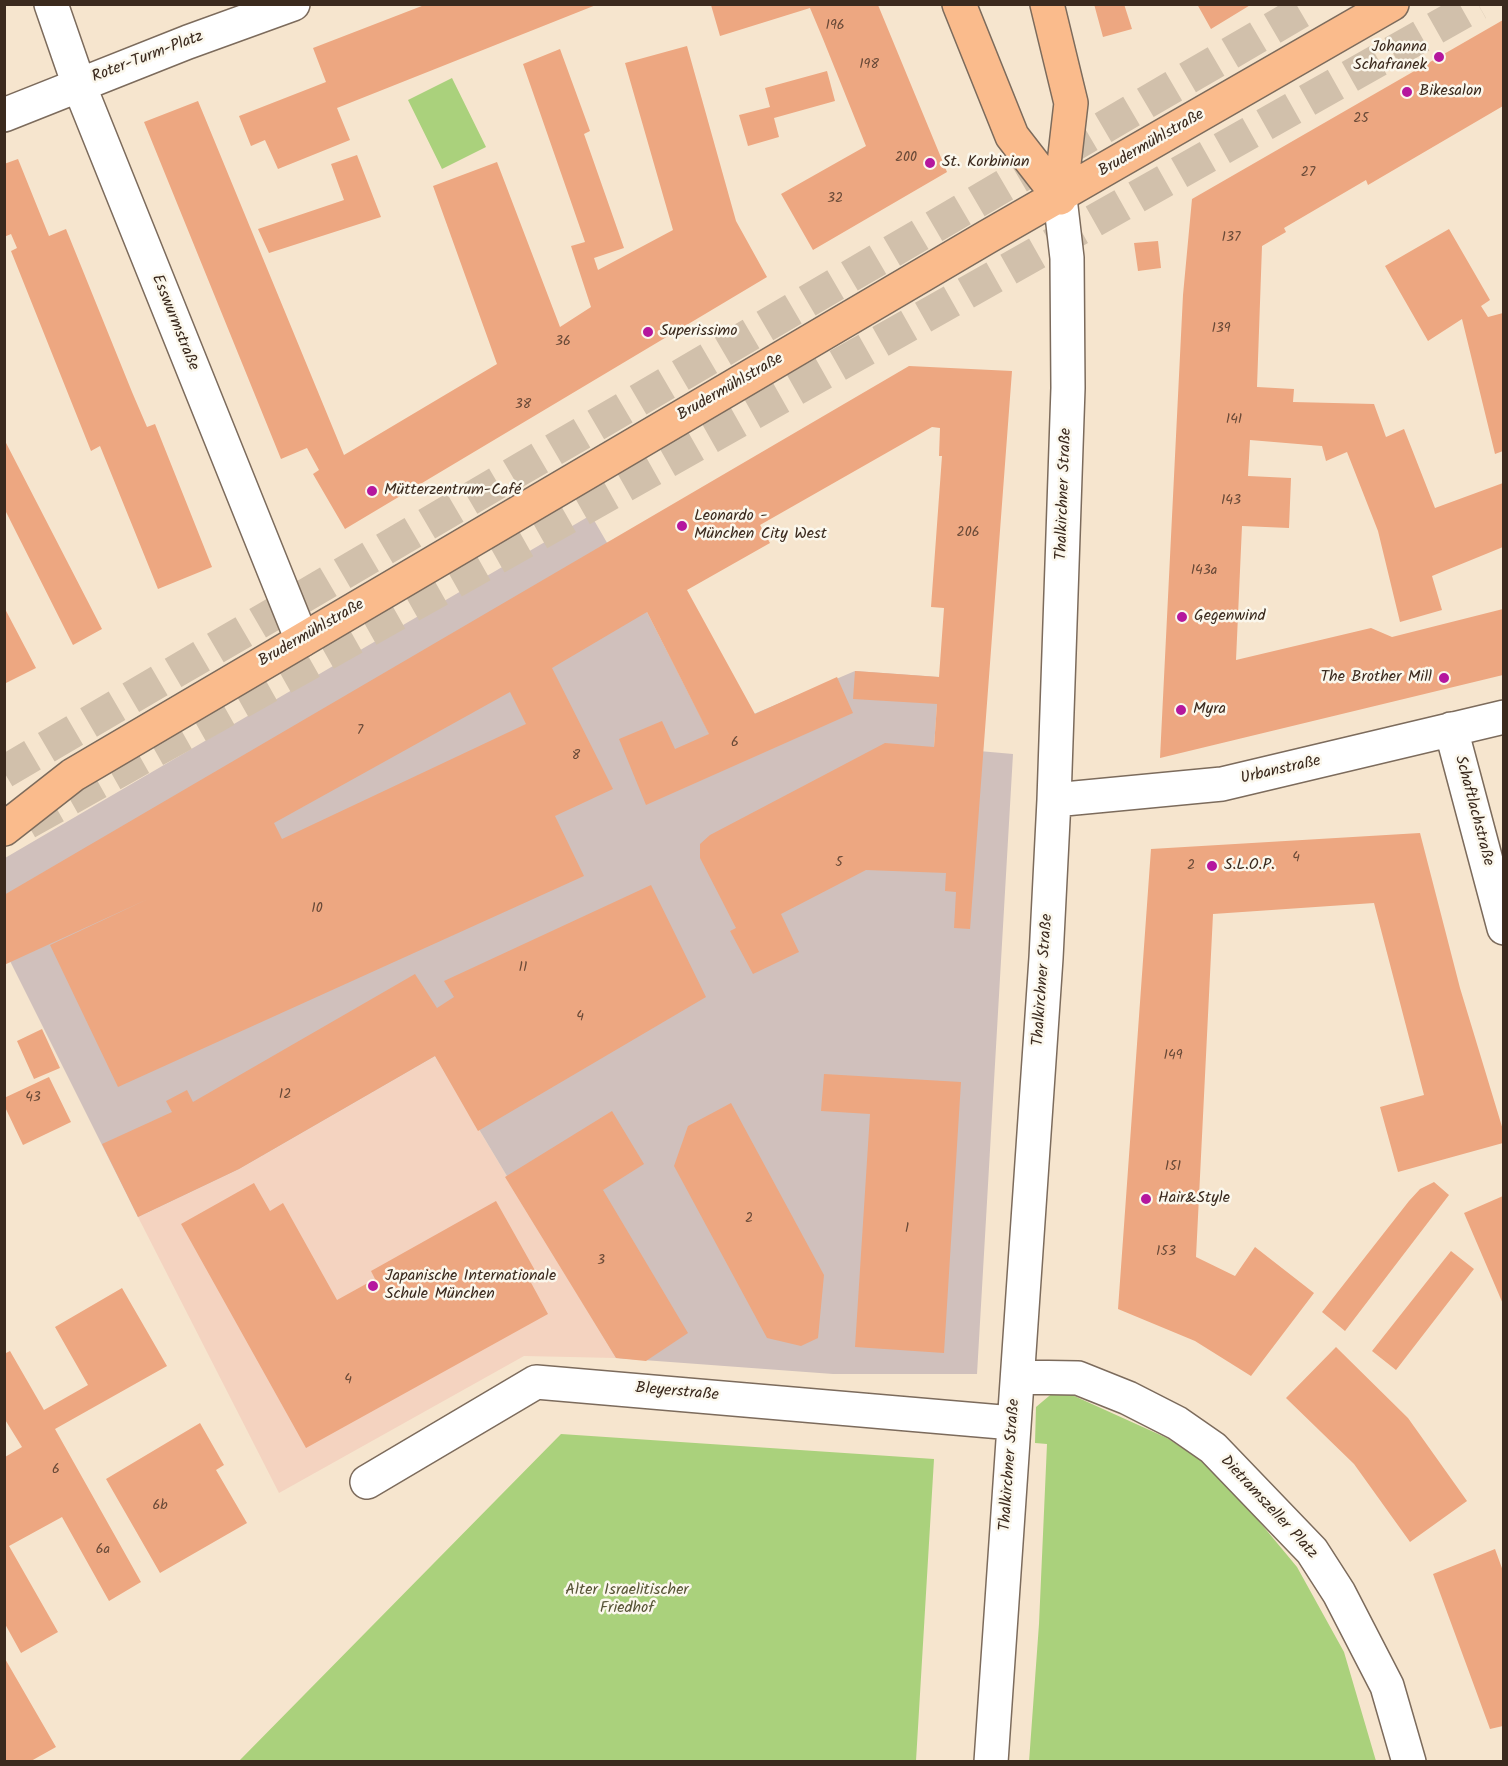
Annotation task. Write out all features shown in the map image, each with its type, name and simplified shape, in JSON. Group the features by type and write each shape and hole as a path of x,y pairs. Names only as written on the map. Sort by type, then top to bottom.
{"main road":[{"path":"959,4 1012,136 1060,198"},
{"name":"Thalkirchner Straße","path":"1047,4 1071,103 1060,198"},
{"name":"Brudermühlstraße","path":"4,829 73,775 987,237 1060,198 1392,4"},
{"name":"Brudermühlstraße","path":"4,800 73,775"}],"street":[{"name":"Esswurmstraße","path":"51,4 79,85 302,640"},
{"name":"Roter-Turm-Platz","path":"4,115 293,4"},
{"name":"Thalkirchner Straße","path":"991,1761 1018,1377 1054,800 1068,388 1066,258 1060,198"},
{"name":"Urbanstraße","path":"1054,800 1222,784 1503,717"},
{"name":"Schaftlachstraße","path":"1451,729 1503,928"},
{"name":"Dietramszeller Platz","path":"1018,1377 1078,1378 1128,1398 1177,1424 1213,1448 1312,1551 1340,1593 1387,1686 1408,1761"},
{"name":"Bleyerstraße","path":"367,1482 536,1382 1013,1424"}],"shaded area":[{"path":"591,515 647,612 709,733 855,671 939,677 934,747 1013,754 977,1374 833,1374 616,1358 435,1056 239,1169 138,1217 5,951 5,858"},
{"name":"Japanische Internationale Schule München","path":"435,1056 616,1358 524,1356 279,1493 138,1217 239,1169"}],"green space":[{"path":"452,78 486,147 442,169 408,100"},
{"path":"1061,1390 1167,1438 1208,1465 1258,1520 1297,1567 1344,1652 1376,1761 1029,1762 1039,1624 1047,1444 1035,1443 1036,1407 1055,1391"},
{"name":"Alter Israelitischer Friedhof","path":"561,1434 934,1459 916,1761 239,1761"}],"building":[{"path":"427,4 596,5 337,108 350,140 278,169 265,140 251,146 239,116 326,82 313,48"},
{"path":"1094,4 1124,4 1132,29 1103,37"},
{"path":"1197,4 1252,4 1211,29"},
{"path":"711,5 878,5 947,172 813,250 781,194 866,146 823,39 810,8 720,36"},
{"path":"1503,20 1503,106 1368,185 1366,180 1284,228 1286,232 1262,246 1257,387 1294,389 1293,402 1374,404 1386,437 1404,429 1435,508 1503,483 1503,547 1432,576 1442,610 1400,622 1378,531 1347,452 1326,461 1322,446 1250,440 1248,476 1291,478 1289,528 1242,526 1236,660 1371,628 1392,637 1503,609 1503,675 1160,758 1183,295 1192,199"},
{"path":"687,46 736,221 767,277 345,529 313,474 319,470 307,448 281,459 144,122 198,101 344,455 497,364 433,186 497,162 560,327 591,307 571,246 585,242 523,64 560,49 590,131 584,134 624,248 594,258 598,270 673,230 625,63"},
{"path":"827,71 835,101 774,118 779,137 748,146 739,115 770,107 765,88"},
{"path":"357,155 381,217 269,253 258,229 344,200 331,164"},
{"path":"18,159 49,236 66,229 147,427 155,424 212,567 158,589 100,446 91,451 11,251 17,248 11,234 4,237 4,164"},
{"path":"1449,229 1490,300 1481,306 1488,317 1503,313 1503,451 1495,454 1462,319 1428,341 1385,266"},
{"path":"1158,241 1161,268 1138,271 1134,243"},
{"path":"909,366 1012,371 970,929 954,928 956,892 945,891 946,873 866,870 781,914 799,952 753,974 730,931 736,928 700,858 700,844 710,835 885,743 934,747 937,704 853,699 855,671 939,677 944,608 931,607 942,456 939,456 940,428 932,427 760,525 770,543 687,590 755,714 837,677 853,713 646,805 619,739 662,721 675,749 709,734 647,612 552,668 613,789 555,816 584,876 118,1087 50,945 148,899 4,965 4,895","holes":["510,692 526,724 282,839 274,823"]},
{"path":"4,439 102,629 73,645 4,508"},
{"path":"4,607 36,668 4,684"},
{"path":"1420,833 1460,988 1503,1130 1503,1143 1398,1172 1380,1107 1424,1095 1374,903 1213,914 1196,1257 1235,1276 1255,1247 1314,1293 1251,1376 1195,1341 1118,1309 1151,849"},
{"path":"651,885 706,997 478,1131 435,1056 239,1169 138,1217 102,1144 172,1112 166,1101 187,1090 193,1102 415,974 437,1008 454,997 444,981"},
{"path":"42,1029 60,1068 34,1079 17,1041"},
{"path":"824,1074 961,1082 944,1353 855,1347 870,1114 821,1111"},
{"path":"49,1077 71,1122 23,1145 4,1105 4,1098"},
{"path":"731,1103 824,1275 818,1338 801,1346 767,1338 674,1166 688,1126"},
{"path":"612,1111 644,1164 603,1190 688,1333 646,1361 616,1358 505,1177"},
{"path":"1434,1182 1449,1195 1345,1331 1322,1312 1409,1201 1420,1189"},
{"path":"254,1183 270,1211 283,1203 337,1300 375,1279 371,1271 496,1201 537,1274 529,1279 548,1314 306,1448 181,1224"},
{"path":"1503,1196 1503,1304 1464,1213"},
{"path":"1451,1251 1474,1269 1396,1370 1372,1351"},
{"path":"122,1288 167,1366 55,1429 141,1582 109,1601 62,1517 9,1546 58,1632 21,1653 5,1624 5,1457 22,1447 4,1418 4,1354 10,1351 44,1410 88,1385 55,1327"},
{"path":"1336,1347 1408,1418 1467,1501 1410,1542 1354,1464 1286,1398"},
{"path":"200,1423 224,1465 216,1470 247,1523 160,1573 106,1479"},
{"path":"1495,1549 1503,1571 1503,1726 1490,1729 1433,1574"},
{"path":"4,1657 56,1747 31,1761 4,1761"}],"tunnel":[{"path":"4,772 1314,4"},
{"path":"27,823 1478,4"}],"place":[{"name":"Johanna Schafranek","path":"1439,57"},
{"name":"Bikesalon","path":"1407,92"},
{"name":"St. Korbinian","path":"930,163"},
{"name":"Superissimo","path":"648,332"},
{"name":"Mütterzentrum-Café","path":"372,491"},
{"name":"Leonardo - München City West","path":"682,526"},
{"name":"Gegenwind","path":"1182,617"},
{"name":"The Brother Mill","path":"1444,678"},
{"name":"Myra","path":"1181,710"},
{"name":"S.L.O.P.","path":"1212,866"},
{"name":"Hair&Style","path":"1146,1199"},
{"name":"Japanische Internationale Schule München","path":"373,1286"}]}
